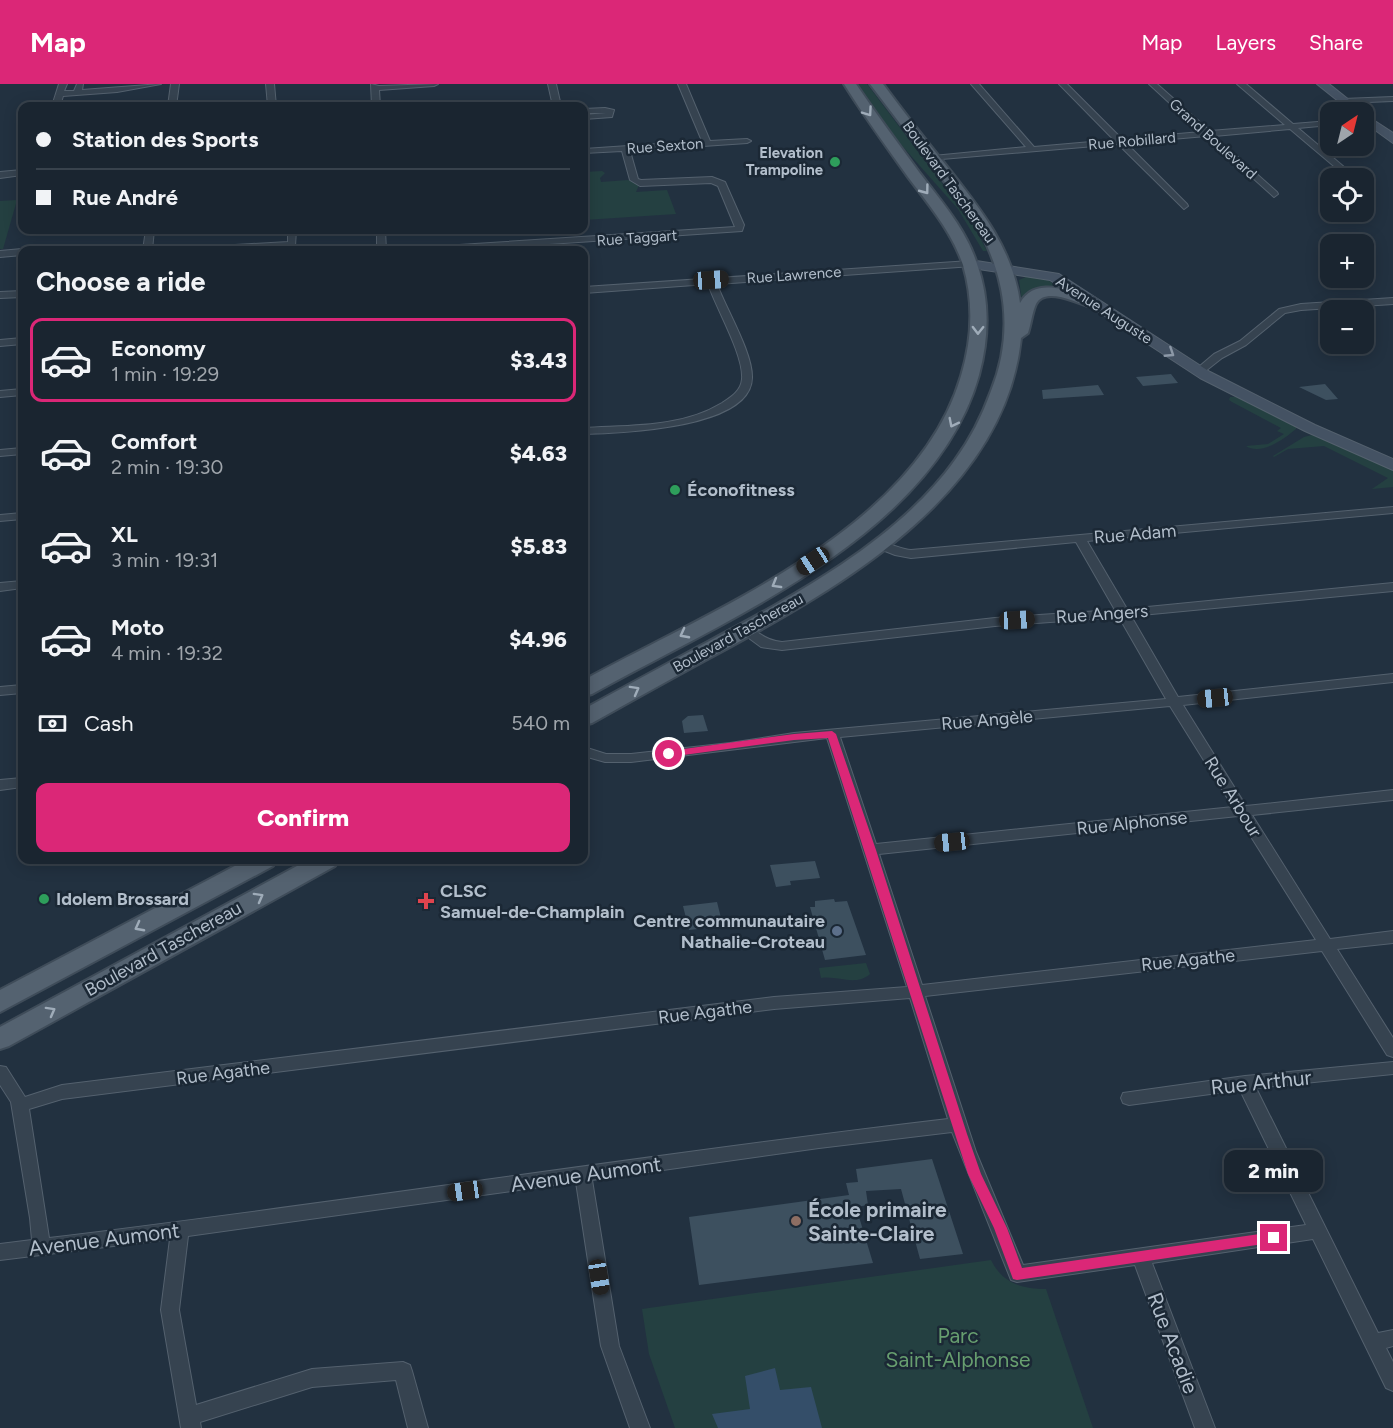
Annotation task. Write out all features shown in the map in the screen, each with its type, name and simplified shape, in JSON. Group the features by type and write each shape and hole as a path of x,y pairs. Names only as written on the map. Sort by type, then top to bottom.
{"main road":[{"name":"Boulevard Taschereau","path":"588,687 754,597 807,565 870,519 922,469 950,428 972,375 979,324 975,285 970,264 943,213 850,84"},
{"name":"Boulevard Taschereau","path":"588,716 825,583 879,545 923,506 963,460 992,414 1010,363 1014,316 1005,267 981,222 876,84"},
{"path":"1322,84 1345,102"},
{"path":"1374,124 1390,134"},
{"name":"Avenue Auguste","path":"970,264 1005,267 1052,276 1091,302 1294,420 1393,465"},
{"name":"Avenue Auguste","path":"1005,267 1041,264 1066,272 1204,367 1393,451"},
{"path":"1010,363 1030,302 1034,297 1043,293 1056,293 1091,302"},
{"name":"Boulevard Taschereau","path":"0,1002 258,864"},
{"name":"Boulevard Taschereau","path":"0,1039 320,864"}],"street":[{"path":"57,102 63,84"},
{"path":"77,93 81,84"},
{"path":"60,94 117,90 157,84"},
{"path":"173,102 175,84"},
{"path":"270,84 272,102"},
{"path":"376,102 376,86 434,84"},
{"path":"552,84 556,102"},
{"path":"682,84 706,143"},
{"path":"975,84 1033,150"},
{"path":"1063,84 1184,206"},
{"name":"Grand Boulevard","path":"1153,84 1274,194"},
{"path":"1240,84 1341,168"},
{"path":"1343,100 1393,99"},
{"path":"588,111 611,112 609,115 588,117"},
{"name":"Rue Robillard","path":"933,158 1320,124"},
{"name":"Rue Sexton","path":"588,151 747,141"},
{"name":"Rue Taggart","path":"487,246 739,229 740,225 722,183 712,180 640,183 634,180 625,149"},
{"path":"0,175 18,173"},
{"path":"262,246 292,244 292,234"},
{"path":"0,254 18,252"},
{"name":"Rue Lawrence","path":"588,290 970,264"},
{"path":"588,432 687,423 718,412 741,394 748,379 734,332 720,307 711,280"},
{"path":"0,295 18,294"},
{"path":"1204,367 1243,343 1282,311 1393,301"},
{"path":"0,343 18,341"},
{"path":"0,394 18,392"},
{"path":"0,453 18,451"},
{"name":"Rue Adam","path":"879,545 908,555 1393,510"},
{"path":"0,518 18,516"},
{"name":"Rue Arbour","path":"1080,539 1174,702 1393,1051"},
{"path":"0,587 18,585"},
{"name":"Rue Angers","path":"744,630 765,644 782,646 995,622 1123,613 1393,587"},
{"name":"Rue Angèle","path":"588,753 601,758 624,759 832,734 1174,702 1393,678"},
{"path":"0,691 18,689"},
{"path":"832,734 974,1174 1001,1228 1017,1275 1318,1231"},
{"path":"0,785 18,783"},
{"name":"Rue Alphonse","path":"871,850 1393,795"},
{"name":"Rue Agathe","path":"20,1105 62,1092 821,998 915,991 1393,937"},
{"name":"Rue Arthur","path":"1129,1098 1245,1083 1393,1068"},
{"path":"0,1072 16,1092 20,1105 39,1218 41,1246"},
{"path":"1245,1083 1393,1382"},
{"name":"Avenue Aumont","path":"0,1252 180,1230 819,1141 958,1125"},
{"path":"584,1175 610,1346 640,1428"},
{"path":"180,1230 170,1310 190,1422 312,1378 403,1371 418,1428"},
{"name":"Rue Acadie","path":"1142,1258 1205,1428"},
{"path":"1373,1342 1393,1338"}],"green space":[{"path":"858,84 867,84 972,223 987,251 983,251 958,209 896,139"},
{"path":"588,172 605,173 600,178 601,182 628,180 640,183 636,192 667,190 676,214 588,220"},
{"path":"17,200 3,249 0,249 0,201"},
{"path":"1028,276 1048,280 1063,290 1022,301 1019,280"},
{"path":"1230,397 1237,397 1296,429 1272,445 1252,449 1246,446 1268,444 1284,434 1277,431 1281,428 1232,402 1229,400"},
{"path":"1312,435 1393,470 1393,487 1372,489 1388,478 1324,446 1288,449 1273,456 1304,437"},
{"path":"866,963 870,974 858,980 821,978 819,968"},
{"name":"Parc Saint-Alphonse","path":"991,1260 1001,1274 1014,1283 1029,1288 1046,1289 1093,1428 675,1428 649,1354 642,1309"}],"water":[{"path":"775,1368 780,1390 811,1387 822,1428 718,1428 712,1414 750,1409 745,1376"}],"building":[{"path":"1171,374 1178,383 1143,386 1136,377"},
{"path":"1325,384 1338,399 1326,400 1299,387"},
{"path":"1098,385 1104,395 1043,399 1042,390"},
{"path":"703,715 708,731 684,733 682,721 688,716"},
{"path":"815,861 820,878 790,881 791,885 776,887 770,865"},
{"name":"Centre communautaire Nathalie-Croteau","path":"834,899 835,902 847,901 866,955 825,960 810,907 815,907 815,901"},
{"path":"717,902 723,926 689,930 683,906"},
{"name":"École primaire Sainte-Claire","path":"932,1159 963,1254 920,1259 901,1189 866,1191 868,1205 856,1207 873,1263 699,1285 689,1217 849,1195 846,1183 858,1182 856,1169"}],"place":[{"name":"Elevation Trampoline","path":"835,162"},
{"name":"Éconofitness","path":"675,490"},
{"name":"Idolem Brossard","path":"44,899"},
{"name":"CLSC Samuel-de-Champlain","path":"426,901"},
{"name":"Centre communautaire Nathalie-Croteau","path":"837,931"},
{"name":"École primaire Sainte-Claire","path":"796,1221"}],"route":[{"path":"669,754 832,734 974,1174 1001,1228 1017,1275 1274,1238"}]}
